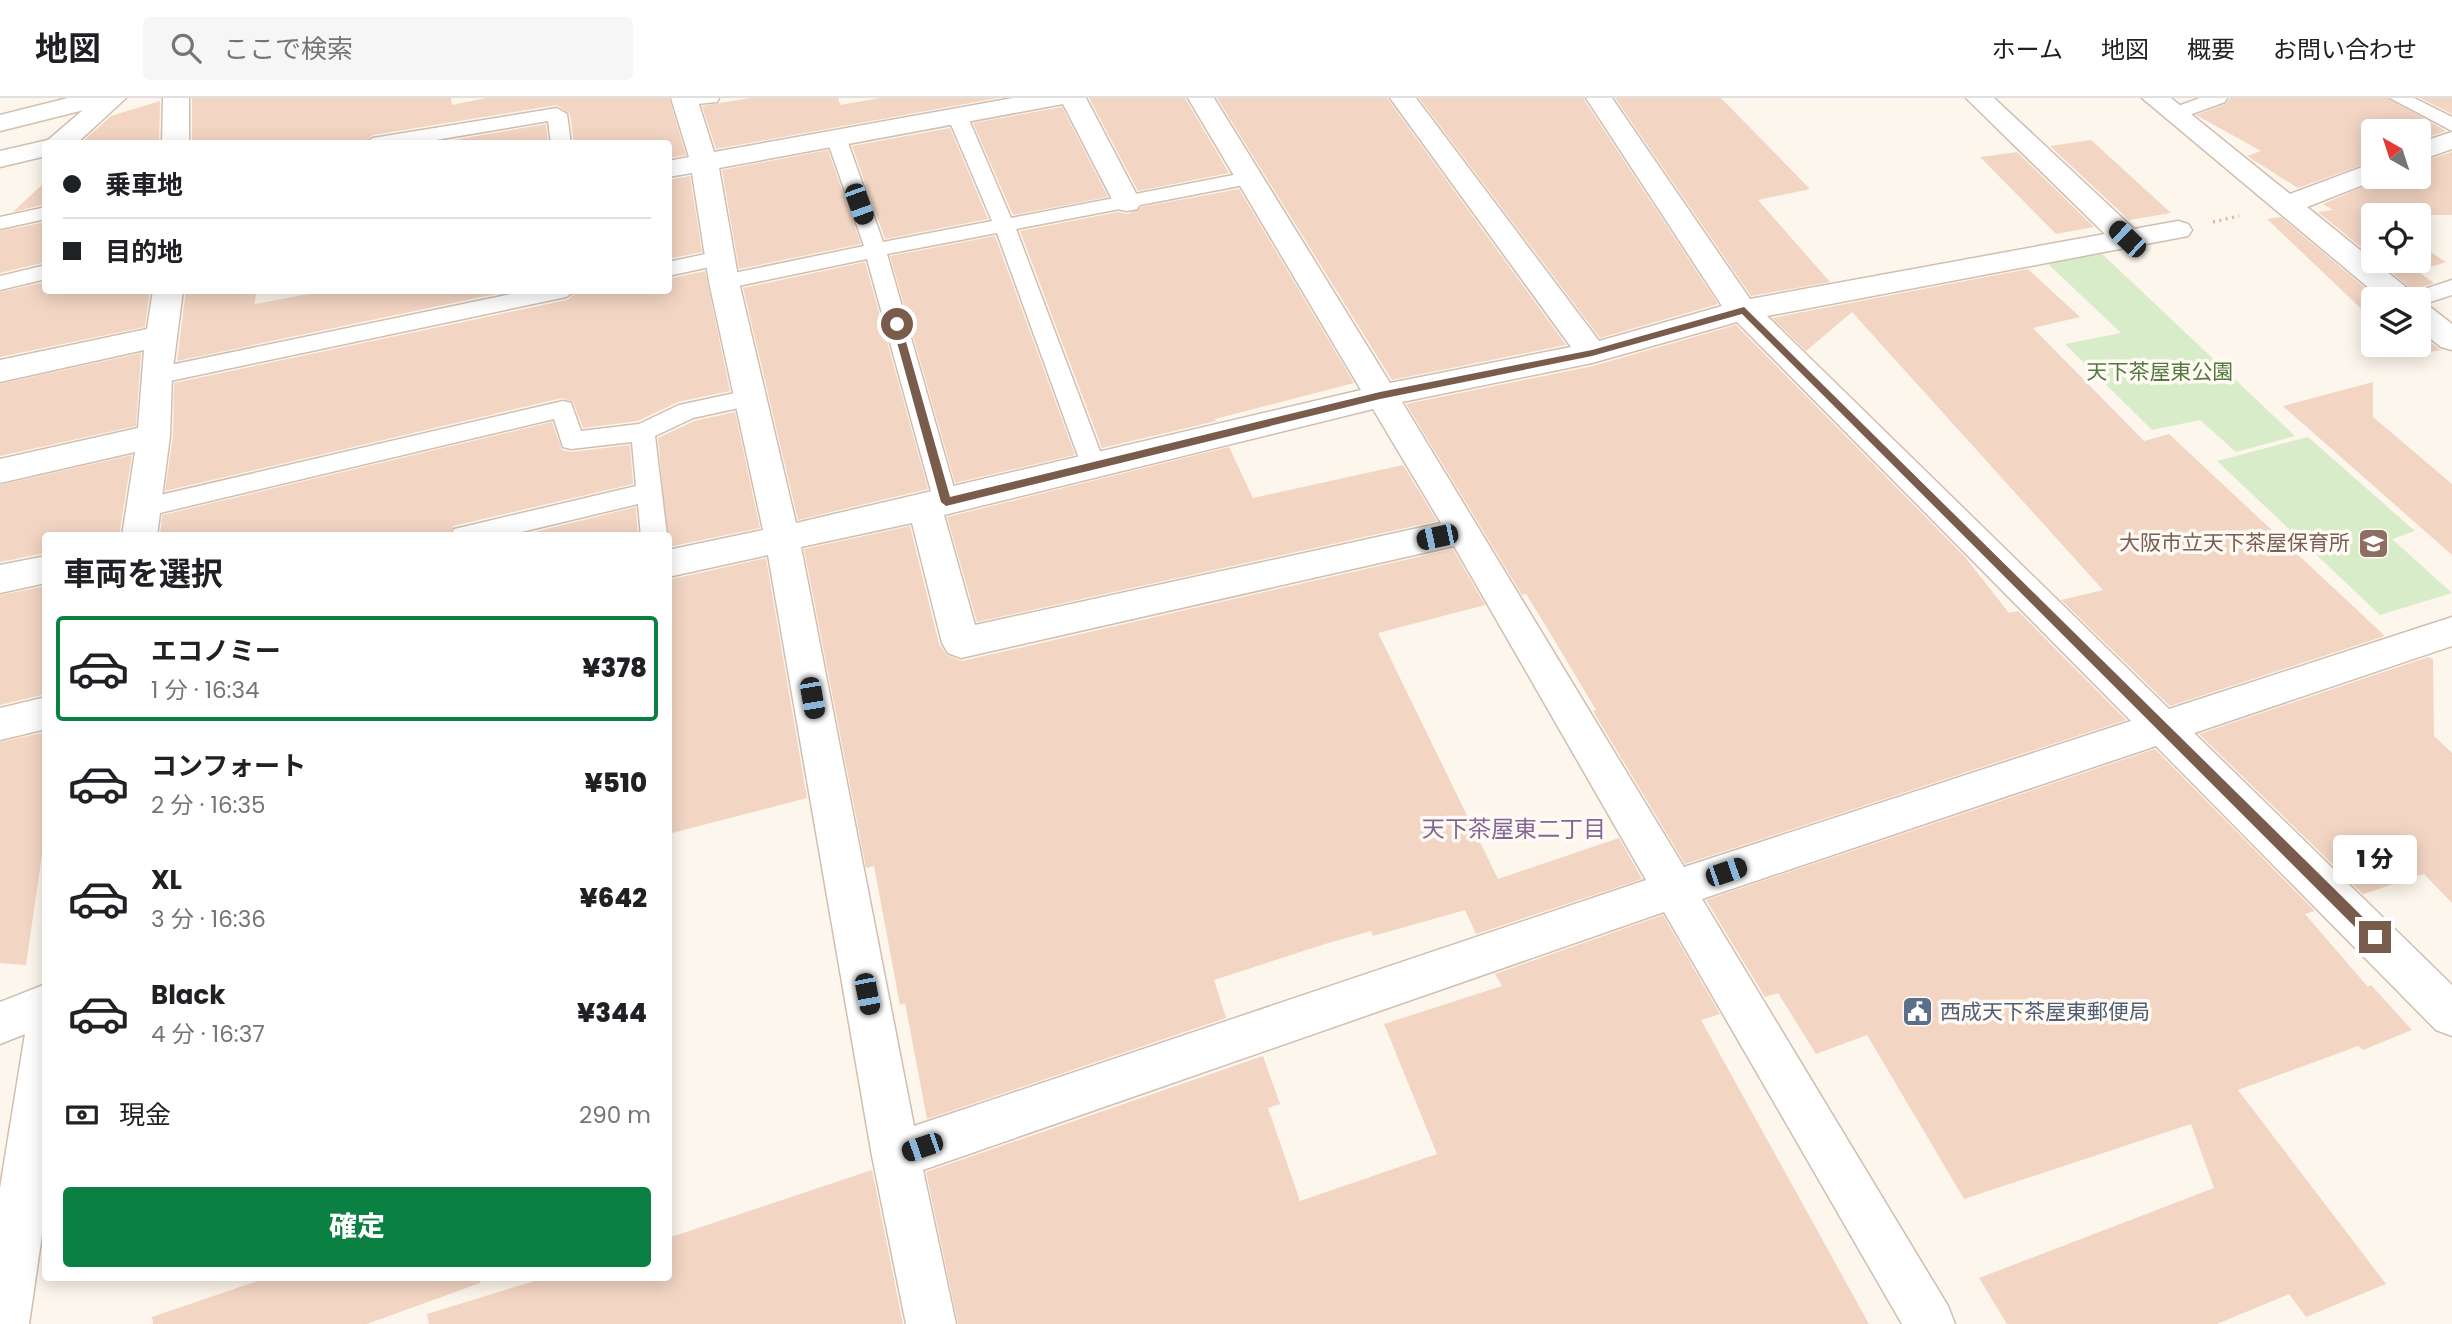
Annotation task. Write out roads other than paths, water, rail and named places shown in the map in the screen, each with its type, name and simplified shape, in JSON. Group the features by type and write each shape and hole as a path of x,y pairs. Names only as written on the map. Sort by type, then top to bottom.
{"street":[{"path":"0,123 99,98"},
{"path":"64,140 113,98"},
{"path":"175,140 176,98"},
{"path":"686,166 1056,98"},
{"path":"1073,98 1127,203"},
{"path":"1200,98 1463,531 1930,1324"},
{"path":"1403,98 1592,353"},
{"path":"1600,98 1733,300 2452,1015"},
{"path":"1979,98 2127,239"},
{"path":"692,99 686,166 722,270 782,537 896,1156 931,1324"},
{"path":"2165,106 2387,287"},
{"path":"2431,148 2452,140"},
{"path":"0,159 42,149"},
{"path":"2288,205 2361,176"},
{"path":"672,563 936,505 1380,396 1592,353 1744,310 2178,230"},
{"path":"141,522 154,436 156,376 168,294"},
{"path":"2431,323 2452,340"},
{"path":"0,371 162,336"},
{"path":"0,471 154,436"},
{"path":"936,505 961,643 1463,531"},
{"path":"0,579 42,570"},
{"path":"896,1156 1675,889 2162,725 2452,631"},
{"path":"0,724 42,714"},
{"path":"0,1023 42,1007"},
{"path":"4,1324 42,1066"}],"lane":[{"path":"2165,106 2218,98"},
{"path":"2399,98 2452,125"},
{"path":"398,140 557,114 560,140"},
{"path":"957,115 1005,226 1094,467"},
{"path":"836,137 875,248 936,505"},
{"path":"672,269 722,270 875,248 1005,226 1249,178"},
{"path":"0,223 42,214"},
{"path":"0,283 42,273"},
{"path":"2431,294 2452,287"},
{"path":"156,376 547,294"},
{"path":"141,522 563,409 571,442 643,432 687,411 750,398"},
{"path":"643,432 654,532"},
{"path":"480,532 649,492"}],"place":[{"name":"大阪市立天下茶屋保育所","path":"2373,543"},
{"name":"西成天下茶屋東郵便局","path":"1917,1012"}],"district":[{"name":"天下茶屋東二丁目","path":"1514,829"}],"park label":[{"name":"天下茶屋東公園","path":"2160,372"}]}
